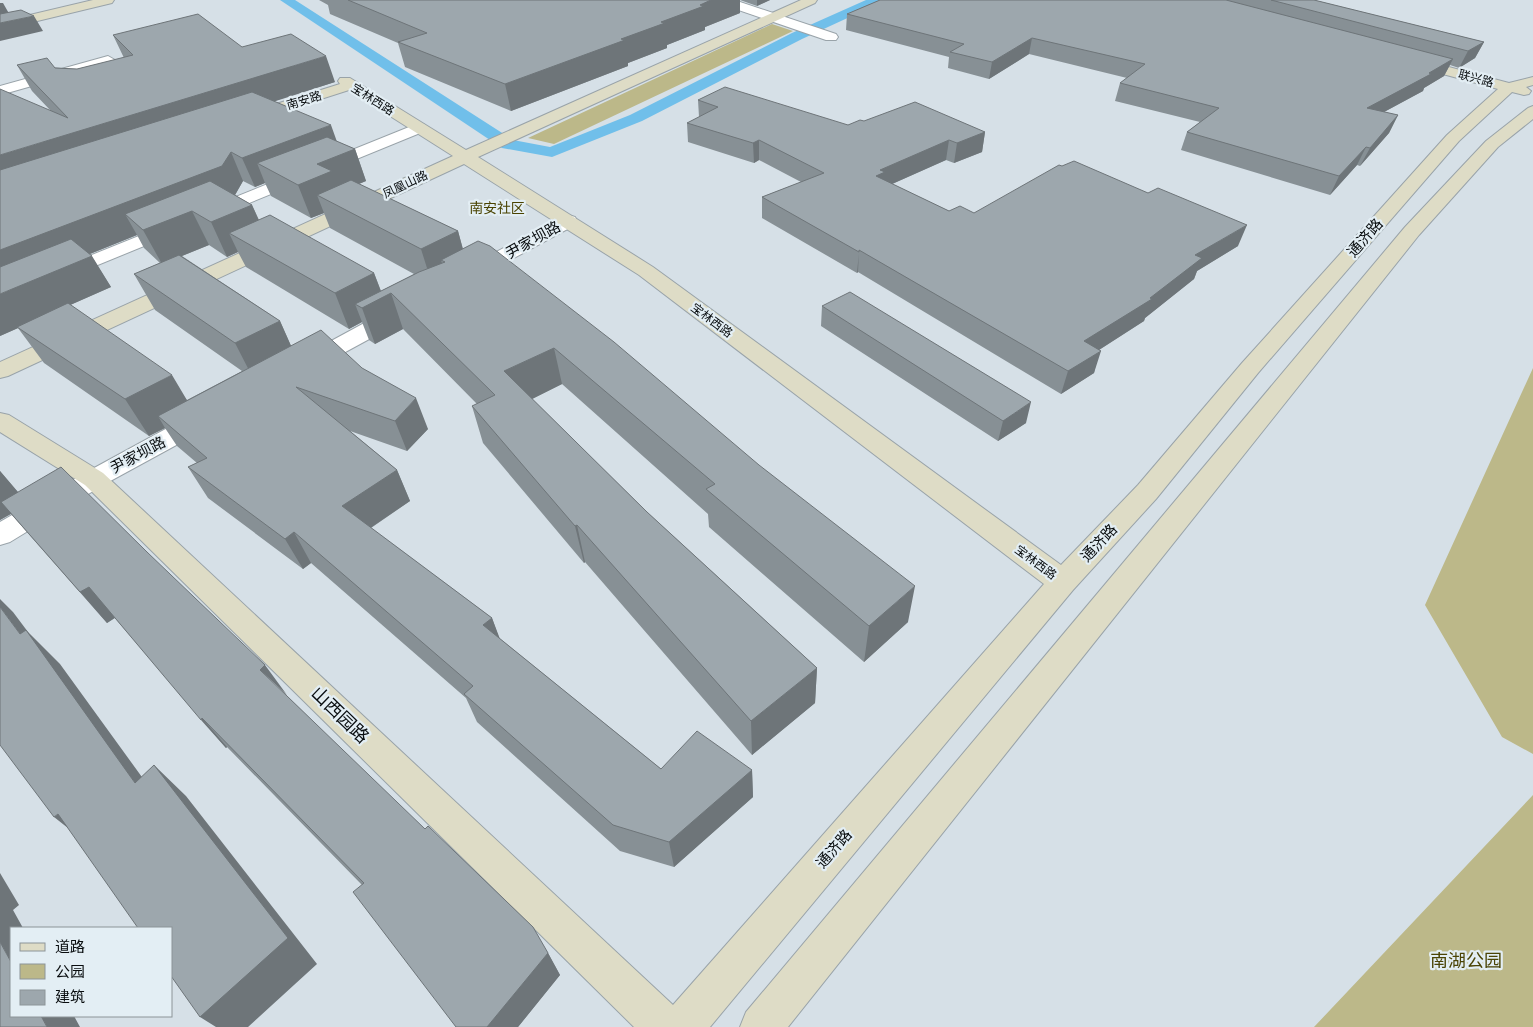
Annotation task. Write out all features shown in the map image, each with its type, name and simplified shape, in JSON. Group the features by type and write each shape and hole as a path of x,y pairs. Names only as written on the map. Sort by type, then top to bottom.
{"street":[{"path":"0,22 106,0"},
{"path":"0,26 106,0"},
{"path":"722,0 826,36"},
{"name":"凤凰山路","path":"0,371 492,144 811,0"},
{"name":"联兴路","path":"1398,57 1525,87"},
{"path":"0,91 108,60"},
{"name":"南安路","path":"231,122 348,83"},
{"name":"宝林西路","path":"348,83 646,271 1063,582"},
{"name":"通济路","path":"682,1027 1063,582 1148,492 1250,368 1453,138 1525,87"},
{"name":"通济路","path":"761,1027 1412,232 1492,144 1533,111"},
{"path":"0,299 419,128"},
{"name":"尹家坝路","path":"452,285 568,221"},
{"path":"288,373 417,303"},
{"name":"尹家坝路","path":"0,535 94,479 220,411"},
{"name":"山西园路","path":"0,421 94,479 665,1027"}],"green space":[{"path":"772,24 793,31 554,144 528,138"},
{"path":"1533,368 1533,754 1502,737 1425,605"},
{"name":"南湖公园","path":"1533,795 1533,1027 1314,1027"}],"building":[{"path":"348,0 711,0 700,5 704,6 661,22 665,23 621,39 625,40 505,84 398,42 427,33"},
{"path":"880,0 1226,0 1453,59 1429,73 1431,74 1367,108 1398,115 1370,148 1366,147 1339,176 1187,132 1219,108 1120,83 1145,64 1032,38 992,62 950,52 964,44 847,14"},
{"path":"1271,0 1314,0 1484,42 1468,51"},
{"path":"21,10 34,16 0,23 0,14"},
{"path":"198,14 242,47 291,34 326,56 0,155 0,89 68,118 17,65 47,58 55,68 77,69 133,55 113,35"},
{"path":"725,87 848,125 915,102 985,132 957,143 949,140 880,170 885,172 876,176 949,211 960,206 974,213 1059,165 1062,166 1074,161 1148,193 1158,188 1247,225 1195,255 1202,258 1150,298 1152,299 1084,341 1101,351 1068,371 859,250 859,252 762,197 824,173 759,140 753,143 687,123 718,107 698,100"},
{"path":"252,92 331,125 242,158 231,152 222,166 0,250 0,170"},
{"path":"327,137 355,149 317,164 332,171 298,185 257,163"},
{"path":"351,180 458,231 421,249 317,195"},
{"path":"210,181 252,205 211,222 192,211 143,230 125,214"},
{"path":"270,215 374,273 335,293 229,233"},
{"path":"71,239 92,256 0,294 0,267"},
{"path":"478,241 490,246 614,342 759,465 915,586 869,626 706,489 715,484 554,348 504,371 647,512 817,668 751,721 577,525 575,526 472,406 495,395 391,293 362,308 355,304 419,272 445,262 441,260"},
{"path":"179,255 280,321 235,343 134,274"},
{"path":"850,292 1031,402 1003,421 822,306"},
{"path":"68,303 172,375 125,399 17,327"},
{"path":"321,330 362,368 416,398 395,421 296,387 397,470 342,506 492,618 483,625 661,769 697,731 752,770 669,842 613,825 464,694 473,686 294,532 285,539 188,467 207,458 158,416"},
{"path":"61,467 265,665 260,670 425,829 428,826 533,927 548,953 487,1027 456,1027 353,892 364,883 202,718 201,720 89,587 80,592 1,502"},
{"path":"0,607 20,634 26,630 135,783 154,765 288,938 200,1017 172,977 172,927 137,927 58,814 54,817 0,745"},
{"path":"0,942 10,960 10,1017 42,1017 47,1027 0,1027"}],"waterway":[{"path":"286,0 508,144 552,152 636,118 797,36 876,0"}],"district":[{"name":"南安社区","path":"497,208"}]}
